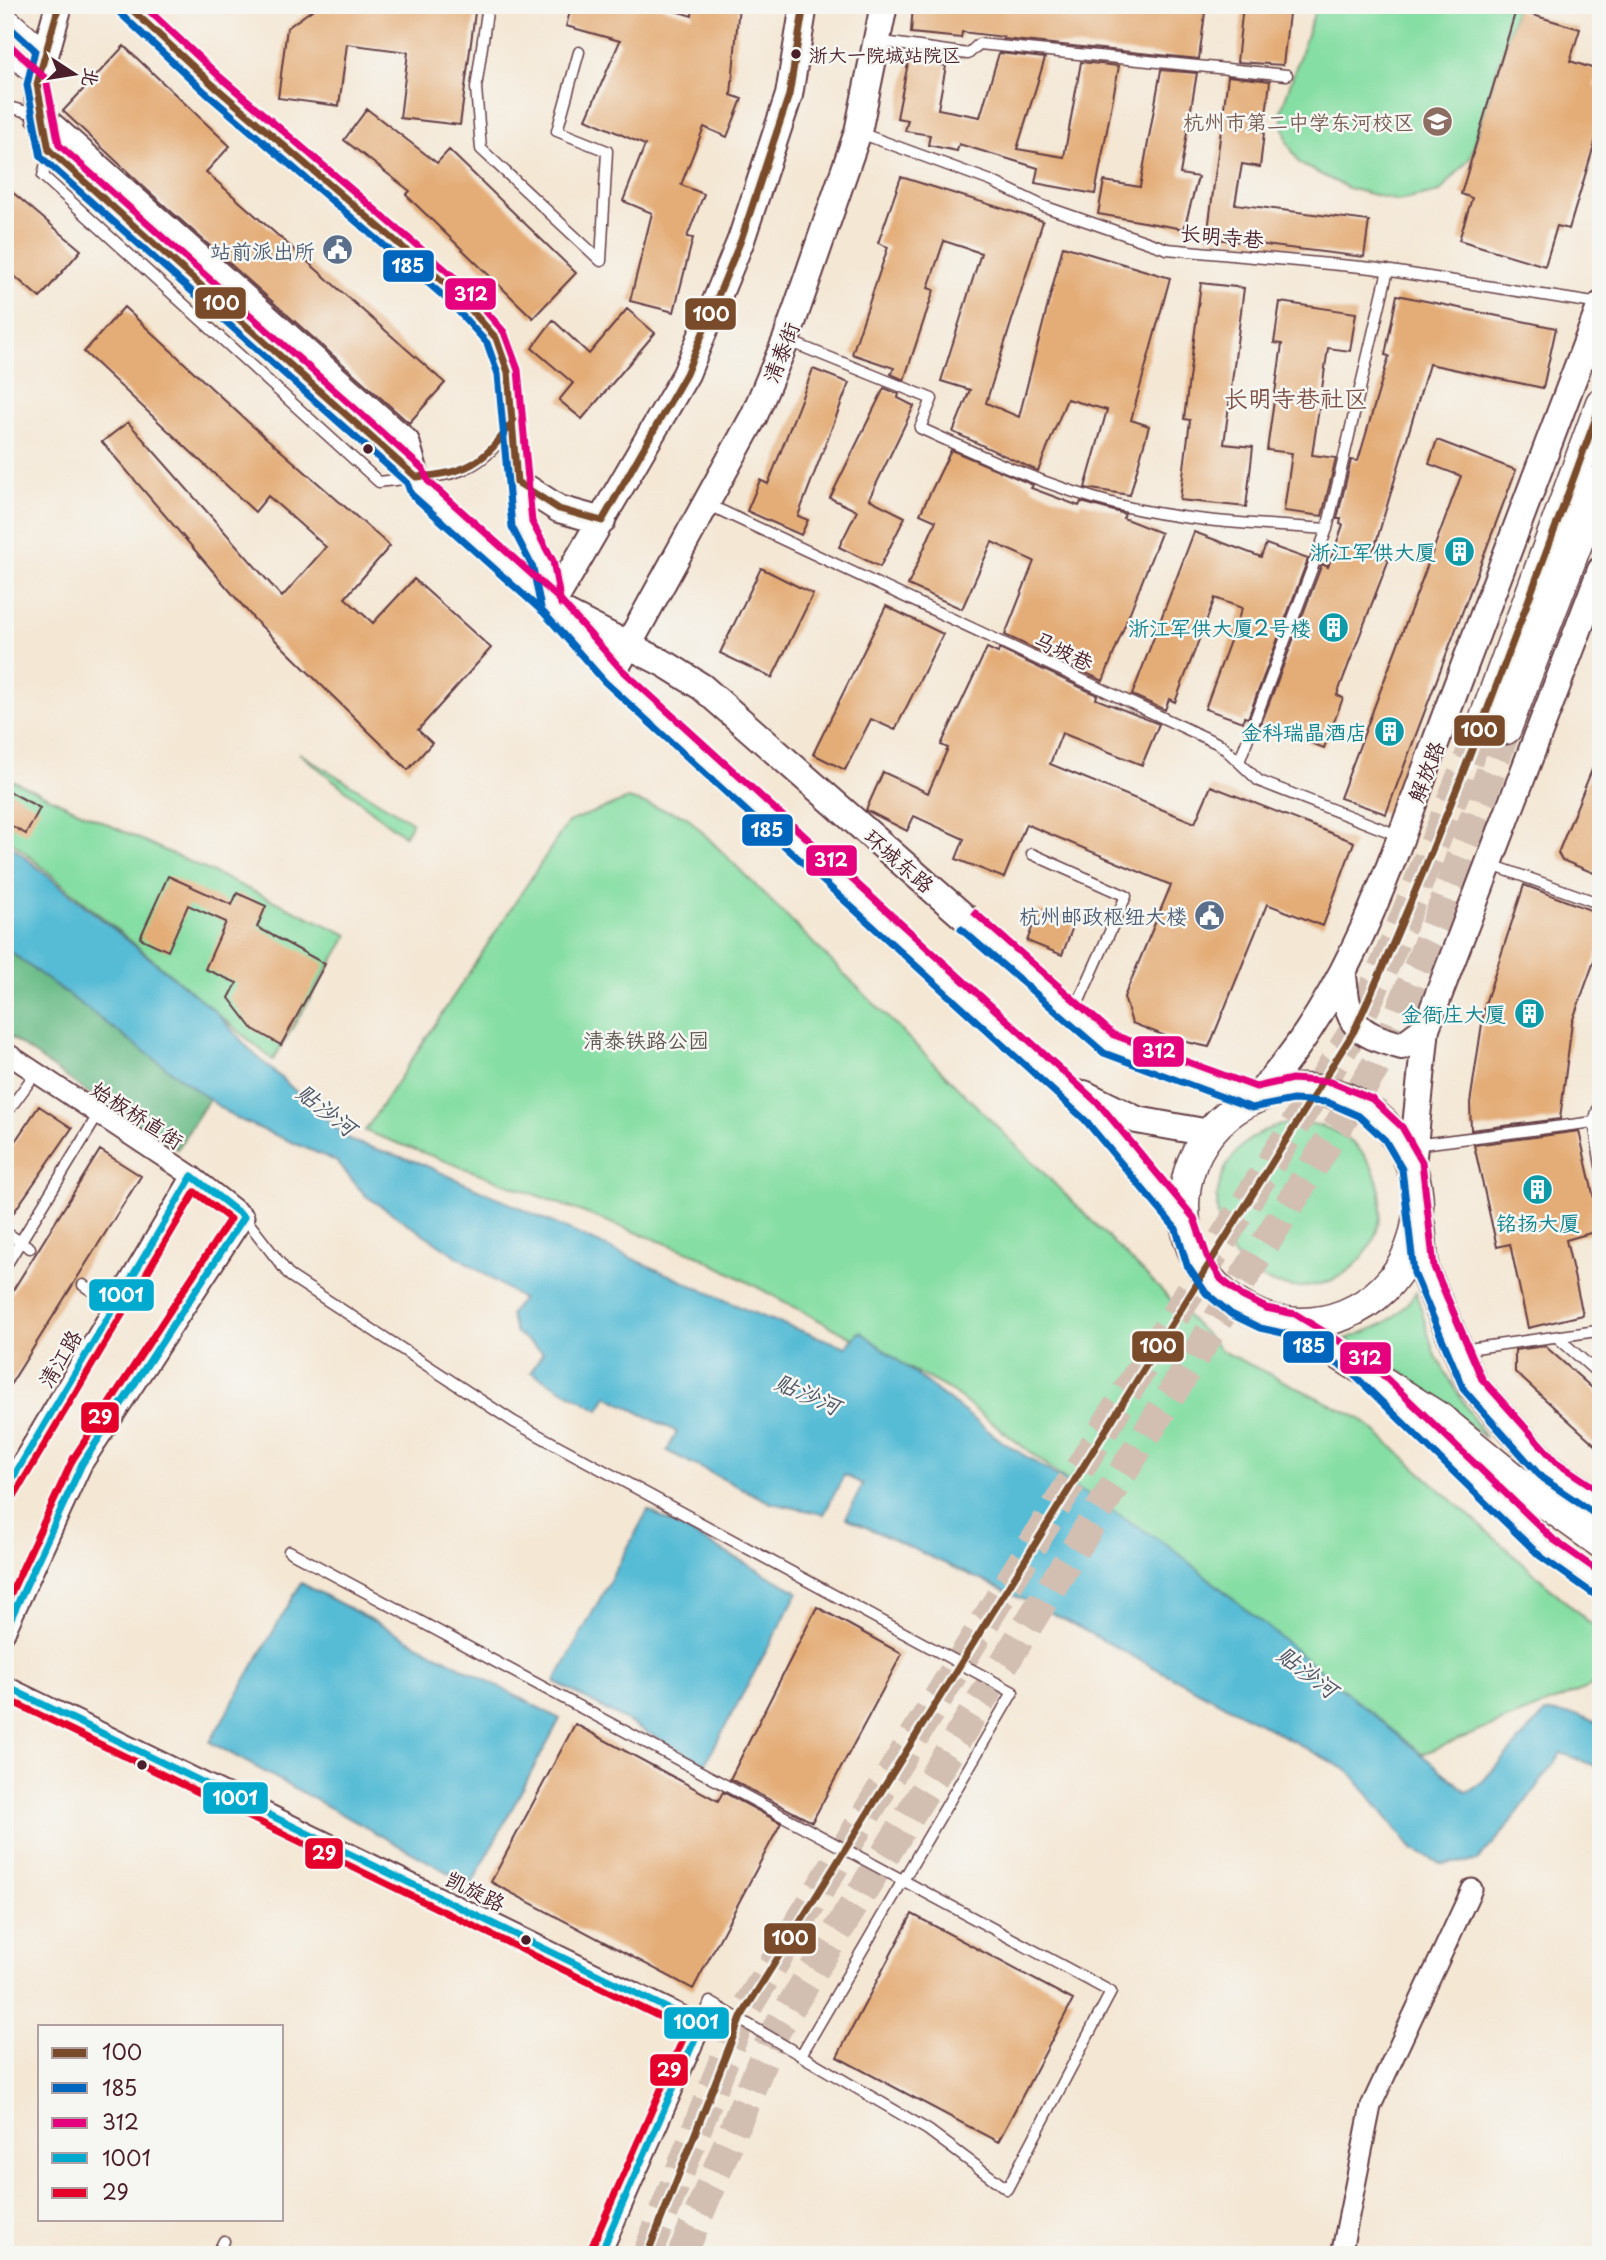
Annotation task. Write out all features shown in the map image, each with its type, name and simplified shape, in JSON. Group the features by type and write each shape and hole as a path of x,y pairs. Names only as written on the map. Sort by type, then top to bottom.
{"main road":[{"path":"127,5 213,85 456,292 496,338 508,372 522,525 542,564 551,606"},
{"path":"551,606 686,374 741,240 789,95 804,5"},
{"name":"清泰街","path":"612,674 754,416 786,340 858,132 884,5"},
{"path":"40,116 37,84 54,8"},
{"name":"环城东路","path":"40,116 406,442 419,487 551,606 612,674 1044,1069"},
{"name":"解放路","path":"1255,1098 1284,1068 1343,976 1400,836 1601,305"},
{"path":"1601,403 1495,726 1601,481"},
{"path":"517,482 559,509 602,521"},
{"path":"1601,570 1426,1028 1413,1156 1424,1270 1473,1385 1540,1481 1601,1543"},
{"name":"环城东路","path":"551,606 629,645 702,687 1109,1044 1255,1098"},
{"path":"1343,976 1346,1010 1368,1037 1402,1046 1426,1028"},
{"path":"1044,1069 1098,1103 1137,1120 1209,1133"},
{"path":"1044,1069 1093,1113 1185,1224"},
{"path":"1413,1156 1365,1107 1330,1092 1292,1088 1255,1098 1222,1119 1209,1133 1193,1161 1184,1192 1185,1224 1197,1261 1213,1286 1236,1305 1263,1318 1291,1324 1330,1321 1366,1304 1394,1278 1412,1243 1418,1204"},
{"path":"1291,1324 1540,1481 1601,1505"}],"street":[{"name":"始板桥直街","path":"5,1052 192,1176 244,1217"},
{"name":"清江路","path":"5,1491 192,1176"},
{"path":"5,1632 82,1464 244,1217"},
{"name":"凯旋路","path":"5,1686 701,2025"},
{"path":"1341,2255 1371,2106 1472,1889"},
{"path":"600,2255 701,2025"}],"lane":[{"path":"488,5 476,88 481,149 601,261 607,151 557,131 579,52"},
{"path":"5,9 47,47"},
{"path":"876,41 968,54 979,44 1287,75"},
{"path":"5,55 37,84"},
{"path":"5,106 40,116 48,150 43,176 379,482 460,474 498,444 513,421"},
{"name":"长明寺巷","path":"858,132 991,181 1043,206 1167,249 1388,270 1601,305"},
{"name":"环城东路","path":"48,150 416,477"},
{"path":"1239,762 1326,528 1388,270"},
{"path":"786,340 932,399 920,428 1015,472 1120,505 1235,522 1326,528"},
{"name":"马坡巷","path":"706,504 1221,745 1259,780 1400,836"},
{"path":"1032,854 1126,896 1073,1013"},
{"path":"1489,864 1601,904"},
{"path":"5,1115 35,1074"},
{"path":"1601,1099 1594,1122 1601,1166"},
{"path":"5,1267 25,1245 99,1115"},
{"path":"1413,1156 1594,1122"},
{"path":"244,1217 290,1276 514,1422 1013,1692 801,2055"},
{"path":"5,1232 25,1245"},
{"path":"83,1284 116,1307"},
{"path":"1458,1351 1597,1331 1601,1327"},
{"path":"1557,1336 1601,1376"},
{"path":"1356,1363 1547,1548 1601,1586"},
{"path":"289,1551 1111,1992 1006,2189 928,2130 710,2002 701,2025"},
{"path":"217,2255 224,2241"}],"green space":[{"path":"1317,5 1517,5 1470,158 1440,192 1398,201 1348,188 1300,164 1287,142 1281,111"},
{"path":"299,753 412,822 404,836"},
{"path":"5,777 348,935 273,1060 5,836"},
{"name":"清泰铁路公园","path":"628,799 686,816 1222,1351 1361,1419 1601,1633 1601,1671 1590,1687 1422,1754 948,1389 697,1255 365,1131 568,822"},
{"path":"5,948 209,1099 177,1149 84,1090 5,1033"},
{"path":"1299,1123 1330,1129 1357,1147 1375,1174 1381,1205 1375,1236 1357,1263 1330,1281 1299,1287 1268,1281 1241,1263 1223,1236 1217,1205 1223,1174 1241,1147 1268,1129"},
{"path":"1416,1292 1434,1353 1485,1438 1408,1376 1346,1339 1394,1317"}],"water":[{"name":"贴沙河","path":"5,841 214,1010 252,1052 351,1141 420,1163 758,1315 846,1347 860,1331 1003,1442 1172,1548 1467,1792 1482,1782 1545,1713 1579,1715 1601,1725 1601,1768 1561,1753 1505,1830 1477,1861 1442,1864 1412,1849 1349,1771 1044,1609 846,1518 863,1484 844,1475 824,1514 771,1503 667,1451 677,1432 607,1396 599,1410 531,1372 543,1352 516,1333 510,1315 522,1299 366,1196 336,1161 233,1117 5,948"},
{"path":"648,1510 798,1592 705,1764 555,1682"},
{"path":"301,1583 560,1719 471,1885 210,1742"}],"building":[{"path":"319,5 476,5 460,125 400,118 408,52 347,44 339,106 278,98 287,28"},
{"path":"572,5 655,5 692,16 693,5 739,5 731,95 742,99 727,137 704,127 681,185 704,194 687,237 693,238 674,312 630,301 652,213 623,201 645,145 586,119 620,41 566,26"},
{"path":"913,5 1035,5 1035,8 1073,12 1074,5 1123,5 1123,8 1161,12 1162,5 1206,5 1199,59 1003,39 1004,37 962,32 961,38 911,33"},
{"path":"1243,5 1290,5 1283,65 1237,62"},
{"path":"1516,10 1580,29 1570,61 1598,70 1594,86 1601,88 1601,122 1569,229 1557,226 1545,266 1459,240 1472,198 1461,194"},
{"path":"124,46 230,146 206,172 445,383 409,423 147,190 63,111"},
{"path":"999,53 1045,58 1017,149 1064,157 1081,62 1119,66 1095,194 1035,183 1038,168 959,144 957,151 928,145 930,135 905,131 908,120 897,118 909,58 946,66 938,109 980,117"},
{"path":"1161,70 1197,73 1180,174 1198,177 1184,229 1098,214 1104,181 1140,187"},
{"path":"1228,76 1270,81 1260,167 1242,164 1235,204 1369,221 1364,257 1207,238"},
{"path":"367,109 437,163 449,150 576,273 533,318 406,195 410,191 344,140"},
{"path":"901,177 1043,221 986,403 1019,417 1063,246 1170,278 1131,420 1149,426 1130,495 1085,488 1107,410 1067,399 1038,471 953,432 970,390 941,381 981,253 944,241 928,288 934,290 904,380 891,374 894,368 852,354 888,247 878,243"},
{"path":"5,186 81,250 40,298 5,268"},
{"path":"1201,283 1244,288 1224,444 1253,447 1246,507 1180,500 1190,420 1184,419"},
{"path":"1397,295 1556,328 1543,388 1429,364 1373,553 1389,559 1337,695 1343,698 1324,748 1261,724 1322,564 1328,567 1343,525 1340,524 1341,519 1337,519 1351,460 1358,461 1389,356 1385,355"},
{"path":"1280,302 1356,313 1350,351 1328,348 1312,455 1336,458 1322,516 1284,511 1292,453 1267,450 1282,344 1274,343"},
{"path":"124,307 248,422 390,546 345,598 373,623 414,579 491,648 418,730 432,743 408,770 254,619 102,442 128,422 282,597 326,547 268,496 255,512 84,352"},
{"path":"627,309 655,333 582,419 559,400 573,383 532,348 553,320 589,354"},
{"path":"813,369 849,383 798,516 808,520 801,535 747,511 760,480 768,484"},
{"path":"884,388 899,394 898,398 914,406 869,499 905,517 880,567 839,547 857,511 830,498"},
{"path":"1437,440 1516,470 1386,814 1340,798 1461,476 1429,464"},
{"path":"951,450 1033,485 1031,488 1079,506 1081,502 1125,514 1123,518 1161,533 1103,681 1005,635 1034,561 992,542 962,609 908,585 936,521 920,514"},
{"path":"1194,532 1261,557 1266,544 1308,559 1248,718 1244,717 1243,722 1205,709 1242,608 1215,598 1175,702 1169,699 1165,710 1132,695"},
{"path":"761,568 813,594 772,678 720,653"},
{"path":"886,606 943,634 895,730 871,719 845,770 813,754"},
{"path":"987,648 998,653 999,649 1097,695 1096,699 1159,724 1142,765 1062,733 1050,764 1195,823 1211,786 1354,842 1323,926 1267,904 1209,1047 1173,1039 1132,1023 1124,997 1171,885 1026,824 1004,878 956,859 964,839 914,816 907,831 866,810 883,772 928,793 948,748 941,745"},
{"path":"1600,750 1601,876 1562,860 1558,853"},
{"path":"5,789 40,808 26,834 5,822"},
{"path":"168,876 232,905 237,893 266,906 257,927 325,964 281,1045 253,1029 229,998 237,983 205,969 226,922 188,905 168,951 140,938"},
{"name":"金衙庄大厦","path":"1524,885 1601,914 1601,942 1572,1022 1560,1119 1471,1130 1470,1103 1485,1004"},
{"path":"1039,910 1074,924 1062,955 1027,941"},
{"path":"39,1106 72,1128 5,1225 5,1156"},
{"name":"铭扬大厦","path":"1579,1131 1601,1230 1566,1240 1583,1315 1528,1328 1510,1244 1497,1247 1474,1145"},
{"path":"100,1150 141,1176 5,1393 5,1303"},
{"path":"1545,1346 1601,1396 1601,1450 1515,1372 1515,1350"},
{"path":"817,1607 902,1654 812,1822 730,1779"},
{"path":"575,1724 718,1801 723,1792 781,1823 693,1989 491,1882"},
{"path":"912,1914 1073,2000 998,2142 837,2057"}],"tunnel":[{"path":"647,2255 741,2017 1135,1379 1354,1031 1391,951 1483,723"},
{"path":"682,2255 773,2035 1383,1054 1443,906 1506,729"}],"transit line":[{"name":"100","path":"59,5 37,84 49,150 416,477 449,473 473,464 493,447 513,421"},
{"name":"100","path":"127,5 213,85 455,292 496,338 508,372 517,482 559,509 602,521 686,374 741,240 789,95 804,5"},
{"name":"312","path":"143,5 220,77 462,284 504,332 518,370 532,522 553,561 561,604"},
{"name":"185","path":"120,13 206,93 448,300 487,343 498,374 512,527 533,568 541,608"},
{"name":"185","path":"5,23 35,50 27,85 41,157 407,483 411,494 544,613 605,682 1085,1120 1176,1229 1187,1265 1206,1293 1231,1314 1260,1328 1287,1334 1350,1371 1540,1556 1595,1595"},
{"name":"312","path":"12,47 46,79 59,145 423,469 428,481 558,598 619,667 1100,1105 1194,1218 1207,1256 1221,1279 1242,1296 1266,1308 1295,1314 1362,1355 1554,1540 1601,1573"},
{"name":"100","path":"647,2255 741,2017 1354,1031 1453,798 1601,404"},
{"name":"312","path":"975,913 1114,1035 1256,1087 1292,1079 1331,1082 1372,1099 1402,1127 1422,1162 1434,1267 1482,1379 1556,1462 1601,1492"},
{"name":"185","path":"961,929 1104,1053 1252,1108 1293,1100 1327,1102 1359,1116 1385,1140 1402,1169 1414,1273 1464,1390 1542,1478 1595,1514"},
{"name":"1001","path":"5,1491 192,1176 244,1217 82,1464 5,1631"},
{"name":"29","path":"5,1606 73,1459 230,1219 195,1192 14,1496"},
{"name":"1001","path":"5,1686 701,2025 600,2255"},
{"name":"29","path":"5,1698 687,2030 590,2251"}],"place":[{"name":"浙大一院城站院区","path":"796,54"},
{"name":"杭州市第二中学东河校区","path":"1437,121"},
{"name":"站前派出所","path":"338,250"},
{"name":"浙江军供大厦","path":"1459,551"},
{"name":"浙江军供大厦2号楼","path":"1334,627"},
{"name":"金科瑞晶酒店","path":"1390,731"},
{"name":"杭州邮政枢纽大楼","path":"1210,915"},
{"name":"金衙庄大厦","path":"1529,1013"},
{"name":"铭扬大厦","path":"1538,1190"}],"district":[{"name":"长明寺巷社区","path":"1296,397"}]}
